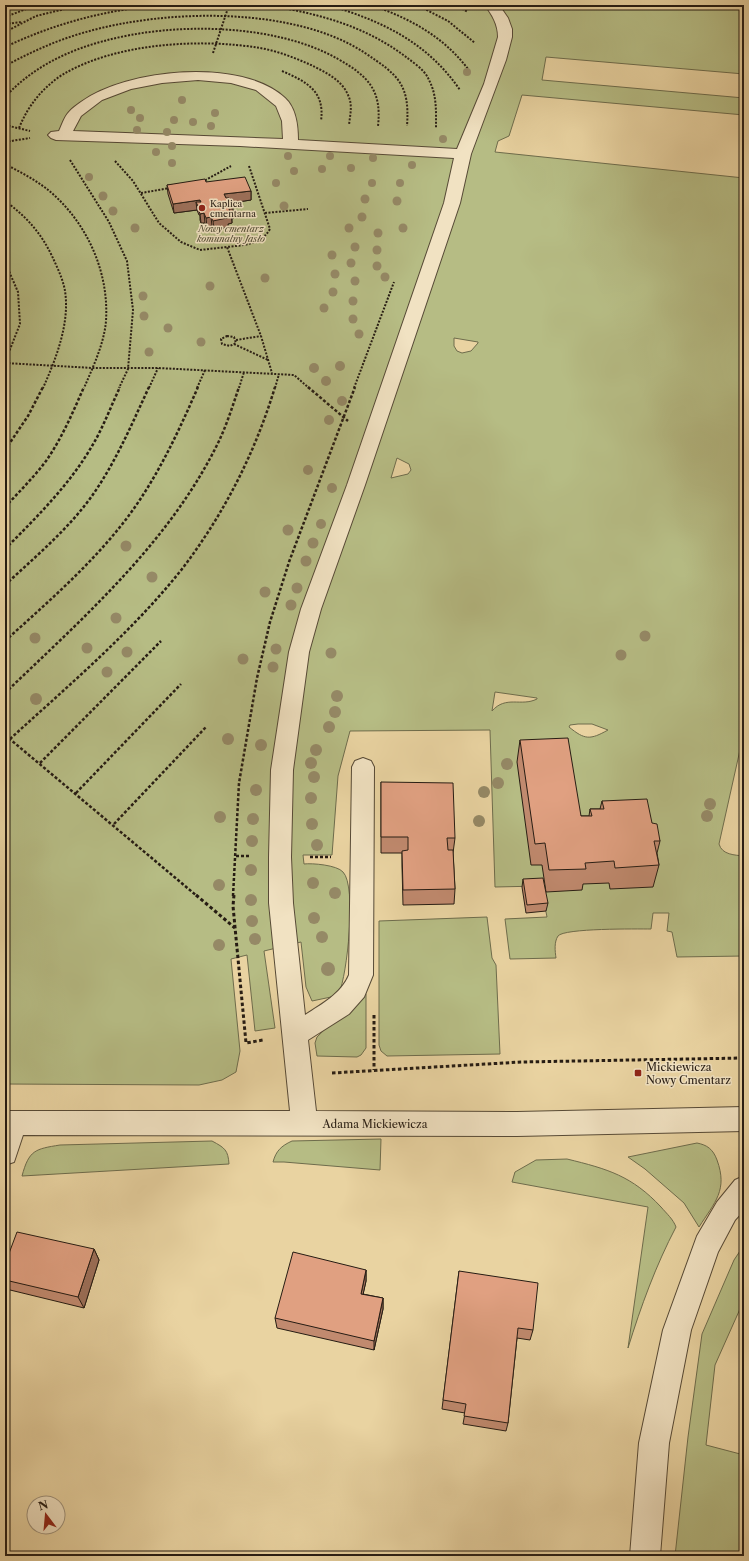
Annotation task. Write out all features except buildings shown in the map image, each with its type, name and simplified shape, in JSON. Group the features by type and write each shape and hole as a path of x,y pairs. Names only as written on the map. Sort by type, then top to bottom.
{"street":[{"path":"304,1123 281,903 280,857 282,770 299,652 311,609 375,430 452,203 463,154 491,84 505,37 504,24 492,5"},
{"path":"60,135 74,114 86,105 112,91 152,79 176,76 206,76 226,78 247,83 265,90 275,96 282,103 289,117 291,125 291,144"},
{"path":"60,135 240,141 463,154"},
{"path":"295,1035 340,1006 354,989 361,975 363,767"},
{"name":"Adama Mickiewicza","path":"9,1123 528,1124 744,1119"},
{"path":"5,1153 9,1123"},
{"path":"645,1556 654,1443 677,1330 707,1246 726,1211 744,1190"}],"path":[{"path":"5,17 37,5"},
{"path":"5,32 24,22 47,13 81,5"},
{"path":"5,47 46,29 97,14 145,6 165,5"},
{"path":"206,76 229,5"},
{"path":"265,5 312,12 351,25 386,42 418,67 428,78 432,86 436,122 435,152"},
{"path":"330,5 378,22 404,35 447,72 462,93"},
{"path":"371,5 420,26 455,54 470,71"},
{"path":"417,5 433,12 478,45"},
{"path":"5,66 42,46 63,38 114,25 165,18 261,18 307,27 349,43 367,54 394,75 403,87 406,100 408,117 407,150"},
{"path":"5,24 24,22"},
{"path":"5,550 41,513 81,463 93,445 128,369 133,310 127,261 109,222 60,135"},
{"path":"93,136 133,181 160,223 181,242 200,250 250,244 264,237 270,229 240,141"},
{"path":"199,182 214,176 246,157"},
{"path":"5,164 29,176 55,196 79,224 97,257 103,275 107,313 105,331 93,368 71,417 50,454 26,486 5,507"},
{"path":"141,193 172,188"},
{"path":"5,201 37,230 54,261 65,292 64,323 53,366 30,413 5,450"},
{"path":"265,213 308,209"},
{"path":"227,247 261,336 272,373"},
{"path":"5,262 18,292 20,324 5,363 93,368 158,368 294,375 343,417 359,427 375,430"},
{"path":"343,417 396,277"},
{"path":"261,336 236,340 234,337 227,336 222,338 221,341 224,345 234,344 269,360"},
{"path":"234,344 236,340"},
{"path":"5,584 50,543 88,501 115,459 158,368"},
{"path":"5,641 109,541 141,498 173,444 205,370"},
{"path":"5,693 118,583 156,539 186,498 218,442 244,372"},
{"path":"10,739 137,620 169,584 202,541 226,500 258,436 279,374"},
{"path":"40,763 161,641"},
{"path":"76,793 181,684"},
{"path":"114,824 206,727"},
{"path":"5,735 114,824 235,928"},
{"path":"280,857 362,856"},
{"path":"300,1075 515,1062 744,1058"}],"green space":[{"name":"Nowy cmentarz komunalny Jasło","path":"5,5 744,5 744,74 546,57 542,80 744,98 744,115 522,95 509,136 498,141 495,152 744,178 744,732 719,844 726,852 733,855 744,856 744,956 677,957 672,932 667,931 669,913 653,913 651,929 586,930 563,933 558,936 556,941 556,958 510,959 505,919 547,917 541,886 495,887 490,730 350,731 338,776 332,855 303,855 304,864 318,864 336,868 343,872 347,881 350,912 349,931 345,969 339,993 331,997 312,1001 306,987 301,942 264,951 275,1028 255,1031 247,955 231,959 240,1051 236,1072 222,1080 199,1085 5,1084","holes":["454,338 478,342 471,351 462,353 457,351 454,346","397,458 409,464 411,470 408,474 391,478","495,692 537,698 525,702 508,702 497,706 492,711","592,724 608,730 597,736 588,737 579,734 569,727 570,725"]},
{"path":"487,917 492,958 496,965 500,1054 387,1056 381,1051 379,1045 379,921"},
{"path":"364,991 366,994 366,1048 361,1055 357,1057 317,1056 315,1043 317,1037"},
{"path":"381,1139 380,1170 273,1162 280,1149 292,1141"},
{"path":"212,1141 227,1152 229,1164 22,1176 27,1161 34,1152 51,1146"},
{"path":"697,1143 707,1146 714,1153 720,1170 721,1180 715,1203 699,1227 684,1203 645,1169 628,1157"},
{"path":"567,1159 607,1170 629,1181 650,1196 672,1219 676,1227 649,1286 628,1348 648,1207 512,1182 515,1172 536,1160"},
{"path":"744,1245 744,1300 715,1365 706,1445 744,1455 744,1556 675,1556 688,1437 702,1334 734,1260"}],"place":[{"name":"Kaplica cmentarna","path":"202,208"},
{"name":"Mickiewicza Nowy Cmentarz","path":"638,1073"}]}
